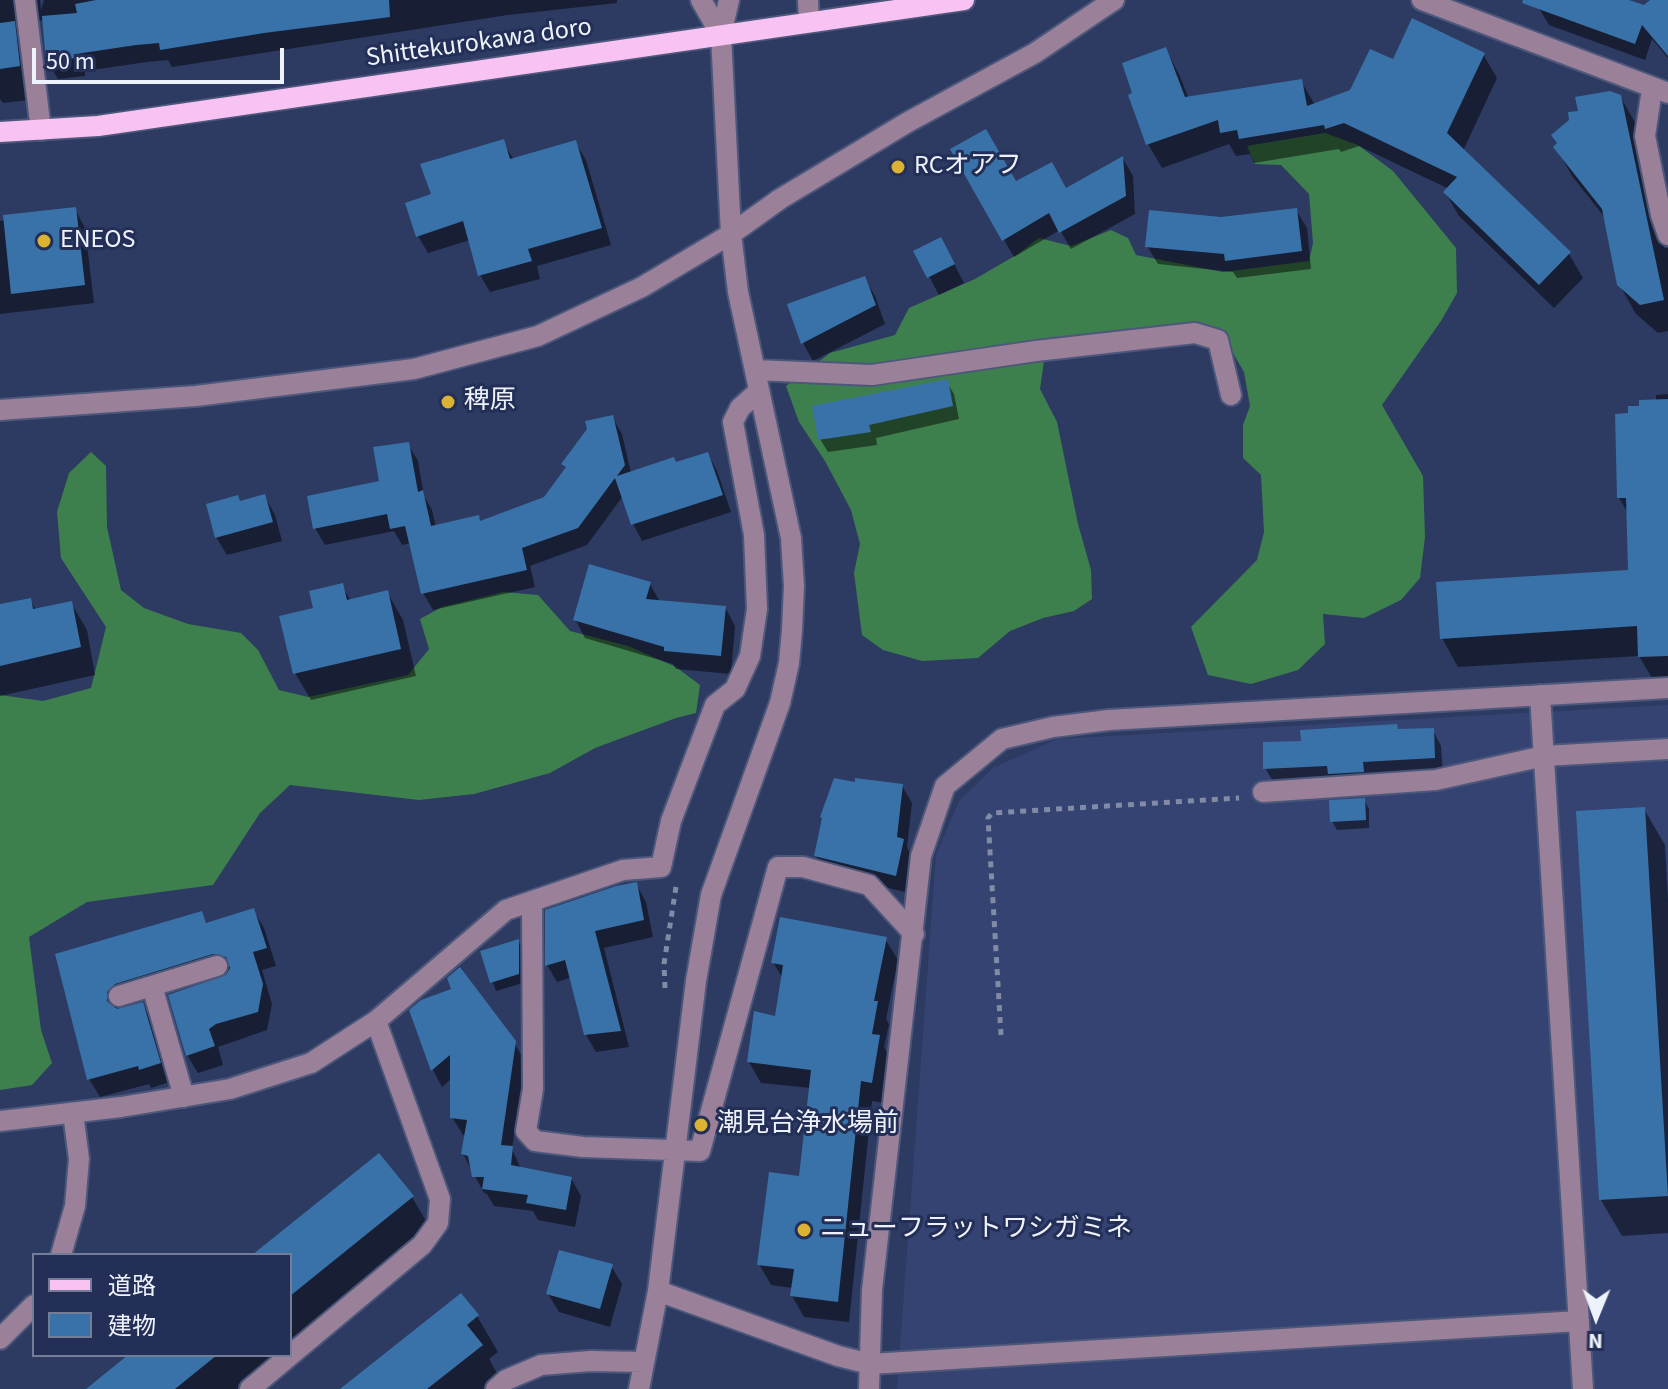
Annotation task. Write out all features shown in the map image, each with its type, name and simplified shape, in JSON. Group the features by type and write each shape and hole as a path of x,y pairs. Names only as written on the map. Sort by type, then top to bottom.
{"main road":[{"name":"Shittekurokawa doro","path":"0,132 98,126 964,0"}],"street":[{"path":"25,0 41,130"},
{"path":"701,0 721,35"},
{"path":"639,1389 658,1291 696,981 711,895 780,703 789,663 794,586 791,538 738,292 731,234 721,35 729,0"},
{"path":"808,0 809,22"},
{"path":"0,410 196,396 414,369 538,336 642,287 908,122 1035,53 1114,0"},
{"path":"1422,0 1660,91 1645,136 1668,235"},
{"path":"755,370 872,375 1036,351 1195,333 1218,340 1231,395"},
{"path":"0,1121 230,1089 311,1063 376,1021 506,910 623,870 661,867 671,821 715,705 735,689 750,656 757,609 754,535 733,422 740,408 759,391"},
{"path":"869,1389 872,1290 921,856 945,786 1002,739 1053,727 1109,720 1668,688"},
{"path":"1540,695 1583,1389"},
{"path":"1263,792 1436,780 1544,756 1668,749"},
{"path":"532,901 533,1089 526,1131 535,1141 583,1147 700,1151 778,867 803,867 869,885 914,934"},
{"path":"119,996 217,966"},
{"path":"152,986 184,1097"},
{"path":"292,1354 422,1245 438,1223 440,1199 376,1021"},
{"path":"62,1253 75,1206 79,1159 73,1113"},
{"path":"658,1291 838,1356 870,1364 1579,1321"},
{"path":"0,1339 32,1307"},
{"path":"250,1389 288,1357"},
{"path":"496,1389 506,1380 541,1365 590,1361 644,1362"}],"path":[{"path":"1001,1035 988,818 992,813 1249,798 1263,792"},
{"path":"666,993 664,964 677,877"}],"shaded area":[{"path":"1668,705 1668,1389 897,1389 936,855 959,801 993,768 1057,739"}],"green space":[{"path":"1325,133 1358,145 1393,171 1456,248 1457,293 1382,405 1423,476 1425,537 1420,578 1401,600 1364,618 1323,614 1325,644 1298,670 1251,684 1208,675 1191,627 1257,560 1264,532 1261,475 1243,458 1243,425 1250,406 1244,372 1223,336 1044,361 1040,389 1057,422 1091,570 1092,599 1074,611 1043,618 1010,631 978,658 922,661 883,650 862,635 854,573 860,544 851,510 825,461 799,422 786,386 830,353 895,335 909,308 975,279 1039,238 1071,246 1111,230 1128,238 1136,255 1223,272 1309,261 1313,243 1309,194 1281,165 1255,164 1247,146"},
{"path":"91,452 106,466 107,527 121,590 144,608 188,624 241,633 258,650 279,690 308,697 408,675 429,649 420,619 442,607 503,592 538,595 570,631 628,646 676,667 700,685 696,713 595,748 550,773 474,794 419,800 290,785 260,813 213,885 87,902 29,937 41,1030 52,1063 32,1085 0,1090 0,695 43,701 91,688 106,627 61,558 57,512 69,473"}],"building":[{"path":"96,0 389,0 390,17 160,50 159,43 136,45 76,54 76,58 46,63 42,16 77,13 75,4"},
{"path":"1523,0 1629,0 1644,5 1650,0 1668,0 1668,56 1642,25 1635,44 1522,3"},
{"path":"1412,18 1485,53 1447,133 1571,252 1539,285 1443,192 1457,177 1344,123 1325,129 1324,125 1239,139 1237,130 1220,133 1218,120 1146,145 1128,95 1132,93 1122,63 1166,47 1185,97 1302,79 1307,106 1350,90 1370,49 1393,59"},
{"path":"15,21 20,66 0,69 0,23"},
{"path":"1610,91 1621,95 1664,300 1640,305 1617,285 1602,209 1553,147 1557,143 1551,135 1569,120 1568,112 1578,111 1575,97"},
{"path":"986,129 1016,181 1052,162 1066,188 1123,156 1126,196 1059,233 1049,213 1002,241 950,149"},
{"path":"504,139 510,159 576,140 602,228 528,249 532,261 478,276 463,221 416,237 405,203 431,194 420,164"},
{"path":"76,207 85,285 11,294 3,215"},
{"path":"1297,208 1302,251 1225,261 1224,254 1145,247 1149,210 1221,217"},
{"path":"941,237 955,264 927,278 913,251"},
{"path":"865,276 876,305 801,344 787,304"},
{"path":"948,379 953,406 869,425 871,432 818,440 812,406"},
{"path":"1668,399 1668,656 1638,657 1637,626 1440,639 1436,582 1628,570 1626,498 1617,498 1615,414 1628,413 1628,406 1639,406 1639,400"},
{"path":"613,415 625,465 617,476 674,457 676,462 708,452 723,495 631,525 615,478 578,528 522,548 527,570 421,594 405,526 390,529 387,514 313,529 307,496 379,481 373,447 409,442 418,492 423,490 431,526 479,515 480,521 544,497 566,467 561,464 587,429 585,421"},
{"path":"265,494 273,522 215,538 206,504 238,495 240,501"},
{"path":"589,564 651,582 646,599 726,606 721,656 664,651 664,647 573,620"},
{"path":"343,583 347,600 388,590 401,649 293,674 279,616 313,608 309,591"},
{"path":"31,598 33,609 72,601 81,647 0,666 0,604"},
{"path":"1397,724 1398,729 1434,728 1435,758 1363,762 1364,772 1328,774 1327,766 1263,769 1263,742 1301,741 1300,730"},
{"path":"834,778 903,784 897,837 904,839 896,876 814,856 820,817"},
{"path":"1365,798 1366,820 1330,822 1329,800"},
{"path":"1645,807 1668,1196 1599,1200 1576,811"},
{"path":"637,882 644,920 595,931 621,1031 584,1035 565,960 545,966 545,910"},
{"path":"254,908 267,948 253,952 263,984 258,1012 216,1024 209,1029 215,1046 186,1056 168,995 226,975 230,968 226,957 213,954 115,984 107,992 107,1001 117,1009 143,1002 161,1063 87,1080 55,954 202,911 206,923"},
{"path":"780,917 887,937 874,1001 878,1001 872,1034 880,1035 872,1083 861,1081 838,1302 790,1296 794,1269 757,1265 769,1172 799,1176 811,1070 747,1062 754,1011 775,1016 783,965 771,963"},
{"path":"519,939 519,974 490,983 480,951"},
{"path":"460,967 516,1041 501,1145 513,1146 511,1165 572,1177 566,1210 526,1203 528,1195 482,1189 484,1177 472,1177 468,1156 461,1154 467,1120 450,1118 450,1055 431,1071 409,1010 421,1000 451,989 447,978"},
{"path":"379,1153 414,1196 292,1294 292,1253 254,1253"},
{"path":"559,1250 613,1264 600,1309 546,1294"},
{"path":"461,1293 479,1315 467,1325 483,1345 427,1389 340,1389"},
{"path":"126,1357 215,1357 175,1389 86,1389"}],"place":[{"name":"RCオアフ","path":"898,167"},
{"name":"ENEOS","path":"44,241"},
{"name":"稗原","path":"448,402"},
{"name":"潮見台浄水場前","path":"701,1125"},
{"name":"ニューフラットワシガミネ","path":"804,1230"}]}
